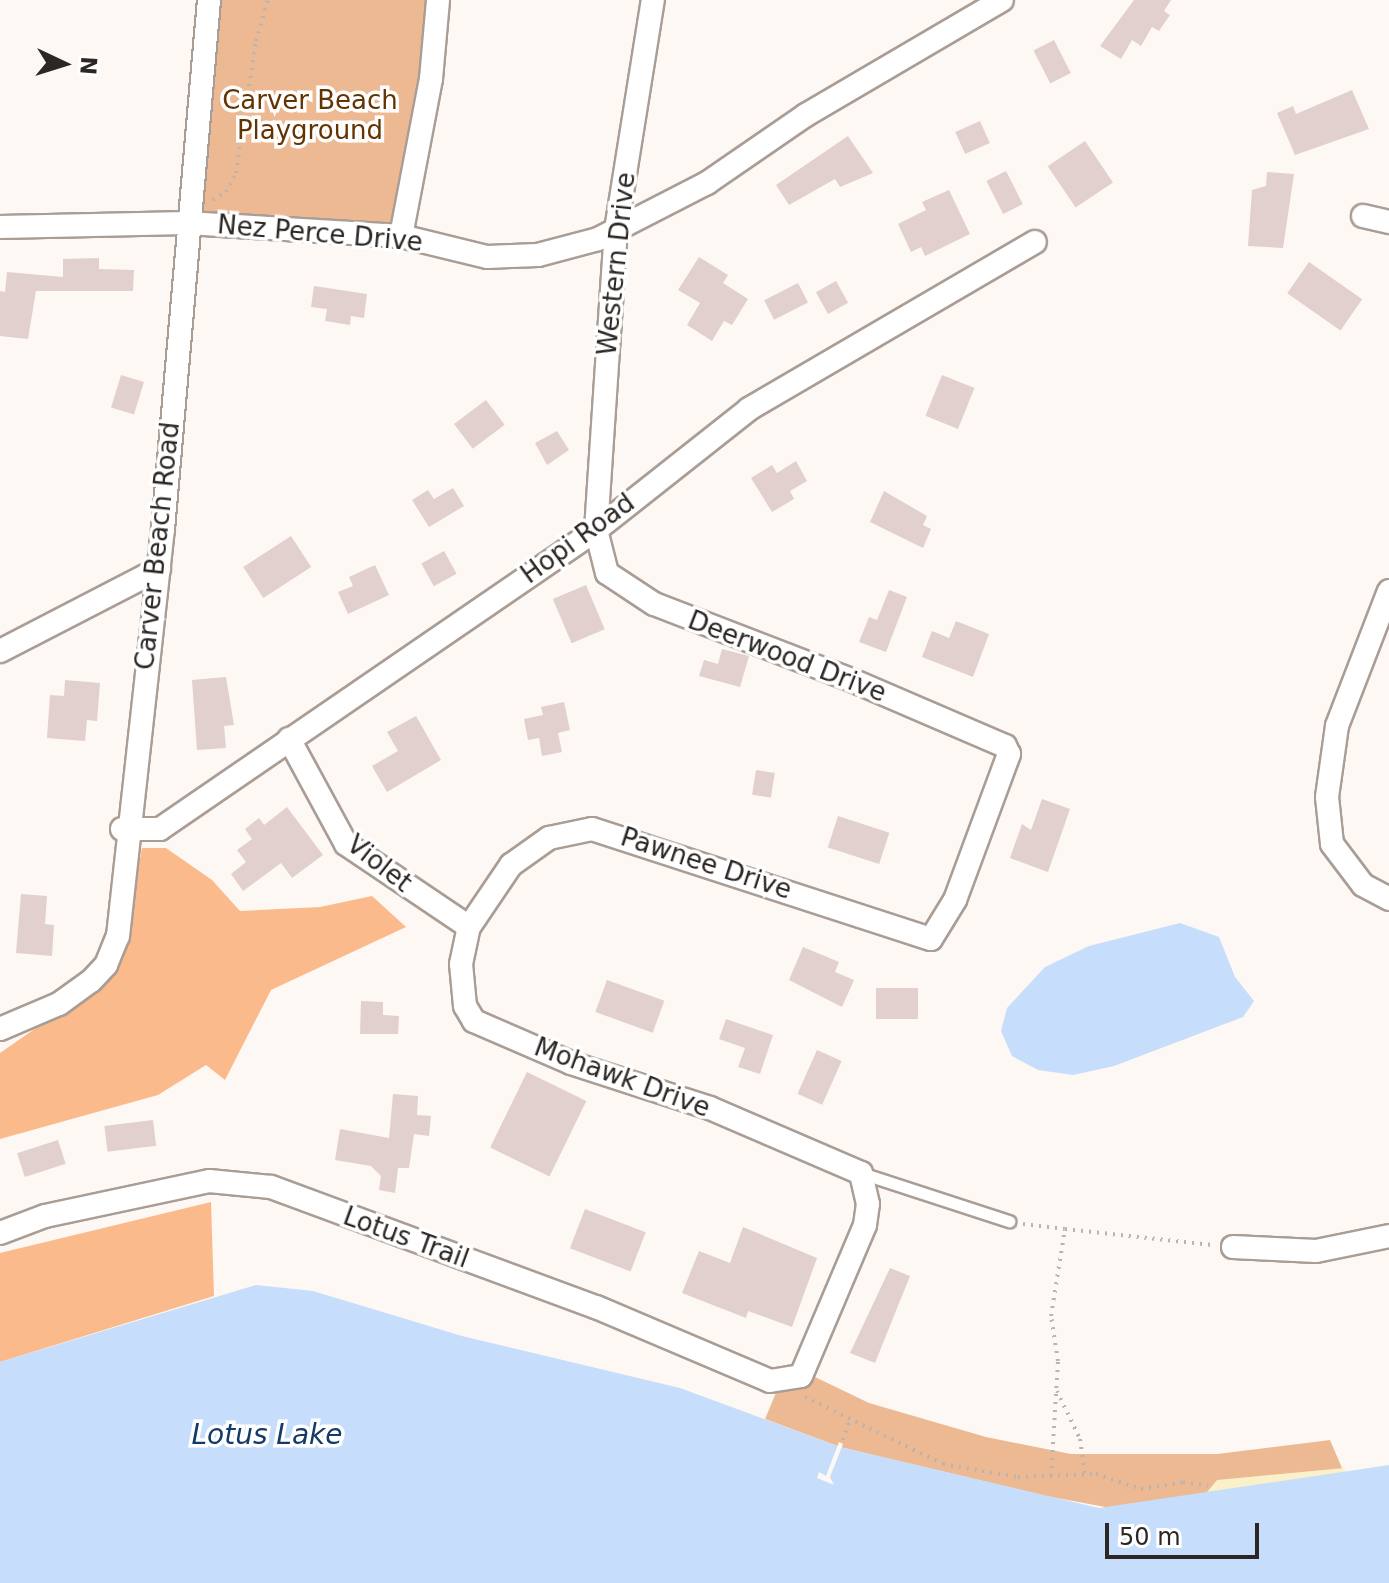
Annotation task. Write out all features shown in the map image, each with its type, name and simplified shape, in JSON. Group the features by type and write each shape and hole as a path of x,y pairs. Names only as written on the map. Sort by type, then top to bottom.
{"street":[{"name":"Carver Beach Road","path":"0,1029 59,1004 106,965 123,905 125,829 159,569 209,0"},
{"path":"401,236 431,79 438,0"},
{"name":"Western Drive","path":"596,530 616,230 653,0"},
{"name":"Nez Perce Drive","path":"0,227 188,212 401,236 487,257 538,255 616,230 707,183 806,115 1002,0"},
{"path":"1363,216 1389,222"},
{"name":"Hopi Road","path":"125,829 160,829 596,530 749,409 1035,242"},
{"name":"Deerwood Drive","path":"596,530 607,573 654,604 854,681 1005,746 1009,754 955,900 931,939"},
{"path":"6,649 159,569"},
{"path":"1389,591 1337,726 1327,797 1332,844 1363,885 1389,899"},
{"name":"Violet","path":"289,739 346,844 469,927"},
{"name":"Pawnee Drive","path":"469,927 511,865 549,838 592,829 931,939"},
{"name":"Mohawk Drive","path":"469,927 461,964 465,1006 474,1021 571,1063 710,1108 861,1173"},
{"path":"796,1377 865,1225 868,1204 861,1173"},
{"name":"Lotus Trail","path":"0,1233 45,1216 209,1181 271,1187 596,1307 770,1381 796,1377"},
{"path":"1233,1247 1316,1251 1389,1236"}],"lane":[{"path":"861,1173 1009,1221"}],"path":[{"path":"188,212 226,192 236,173 256,41 268,0"},
{"path":"1009,1221 1233,1247"},
{"path":"1051,1476 1058,1361 1051,1316 1065,1229"},
{"path":"796,1377 806,1400 943,1464 1018,1477 1085,1474 1141,1489 1183,1482 1208,1486"},
{"path":"1056,1389 1080,1439 1085,1474"},
{"path":"843,1440 849,1421"}],"green space":[{"name":"Carver Beach Playground","path":"210,0 438,0 401,236 187,223"},
{"path":"788,1364 869,1403 986,1437 1071,1454 1217,1454 1330,1440 1351,1489 1127,1511 1046,1496 840,1447 765,1419"}],"shaded area":[{"path":"142,848 166,848 212,880 240,911 320,907 372,896 406,927 271,990 225,1080 206,1065 158,1095 0,1139 0,1053 104,981 127,929"},
{"path":"211,1202 214,1296 0,1362 0,1253"}],"sand":[{"path":"1344,1468 1351,1490 1198,1503 1217,1480"}],"water":[{"path":"1180,923 1219,937 1235,977 1254,1001 1243,1017 1114,1066 1073,1075 1038,1070 1012,1056 1001,1031 1007,1008 1045,967 1089,946"},
{"name":"Lotus Lake","path":"256,1285 313,1291 462,1336 680,1388 840,1447 1099,1508 1389,1465 1389,1583 0,1583 0,1362"}],"pier":[{"path":"839,1442 843,1444 830,1477 834,1485 817,1478 819,1472 826,1476"}],"building":[{"path":"1134,0 1171,0 1164,11 1170,15 1159,31 1152,27 1141,46 1132,40 1121,59 1100,46"},
{"path":"1054,40 1071,73 1050,83 1034,50"},
{"path":"1352,90 1369,129 1295,155 1277,113 1293,106 1296,114"},
{"path":"980,121 990,143 965,154 955,132"},
{"path":"848,136 873,173 840,187 835,179 789,205 776,185"},
{"path":"1085,141 1113,182 1076,208 1048,166"},
{"path":"1006,171 1023,204 1003,214 986,181"},
{"path":"1267,172 1294,174 1283,248 1248,246 1252,190 1266,186"},
{"path":"949,190 970,234 925,256 921,247 911,252 898,224 926,210 922,202"},
{"path":"699,257 728,275 723,283 748,299 732,325 724,321 712,341 687,325 700,303 678,290"},
{"path":"99,258 99,269 134,270 133,291 36,291 28,339 0,336 0,291 5,292 7,272 63,277 63,259"},
{"path":"1309,262 1362,299 1340,330 1287,293"},
{"path":"836,281 848,303 828,314 816,292"},
{"path":"798,283 808,303 774,320 764,300"},
{"path":"314,286 367,294 364,318 351,316 350,325 325,321 327,309 311,307"},
{"path":"121,375 144,382 134,415 111,408"},
{"path":"942,375 974,388 958,429 926,416"},
{"path":"486,400 505,425 473,449 454,424"},
{"path":"557,431 569,450 547,465 535,443"},
{"path":"796,461 807,481 790,491 794,499 772,512 751,478 772,465 777,473"},
{"path":"453,488 464,506 429,527 412,500 428,490 434,499"},
{"path":"884,491 927,516 923,525 931,529 923,548 870,522"},
{"path":"291,536 311,567 263,598 243,567"},
{"path":"444,551 457,574 434,586 421,564"},
{"path":"375,565 389,595 348,614 338,592 353,586 349,577"},
{"path":"586,585 605,629 572,643 553,599"},
{"path":"889,590 907,597 886,652 859,642 869,617 877,620"},
{"path":"956,621 989,634 973,677 922,657 932,631 949,638"},
{"path":"722,649 749,656 740,687 699,676 704,660 718,664"},
{"path":"226,677 234,725 224,726 226,748 197,750 192,680"},
{"path":"65,680 100,683 97,721 87,720 85,741 47,738 50,695 64,696"},
{"path":"564,702 570,730 558,733 562,752 542,756 539,738 528,740 524,719 543,715 541,707"},
{"path":"416,716 441,760 387,792 372,766 398,751 387,732"},
{"path":"756,770 775,773 771,798 752,795"},
{"path":"1042,799 1070,809 1048,872 1010,858 1022,824 1031,830"},
{"path":"287,807 323,855 292,878 281,863 243,891 231,874 246,862 237,850 252,839 245,829 259,818 264,825"},
{"path":"838,816 889,833 879,864 828,847"},
{"path":"21,894 47,896 45,924 54,925 52,956 16,953"},
{"path":"803,947 839,962 835,972 854,980 842,1007 789,980"},
{"path":"607,980 664,1001 653,1033 595,1012"},
{"path":"876,988 918,988 918,1019 876,1019"},
{"path":"361,1001 383,1002 383,1015 399,1016 398,1034 360,1034"},
{"path":"726,1019 773,1035 760,1074 738,1067 745,1048 719,1039"},
{"path":"817,1050 842,1061 822,1105 797,1094"},
{"path":"527,1072 586,1101 549,1176 490,1147"},
{"path":"393,1094 418,1096 417,1115 431,1116 429,1136 414,1134 409,1168 398,1168 395,1193 379,1190 381,1176 371,1166 335,1160 340,1129 389,1138"},
{"path":"153,1120 156,1146 108,1152 104,1126"},
{"path":"58,1140 66,1164 25,1177 17,1153"},
{"path":"585,1209 646,1232 631,1272 570,1248"},
{"path":"743,1227 817,1258 792,1327 748,1311 746,1318 682,1293 699,1251 730,1263"},
{"path":"890,1268 910,1276 875,1363 850,1353"}]}
